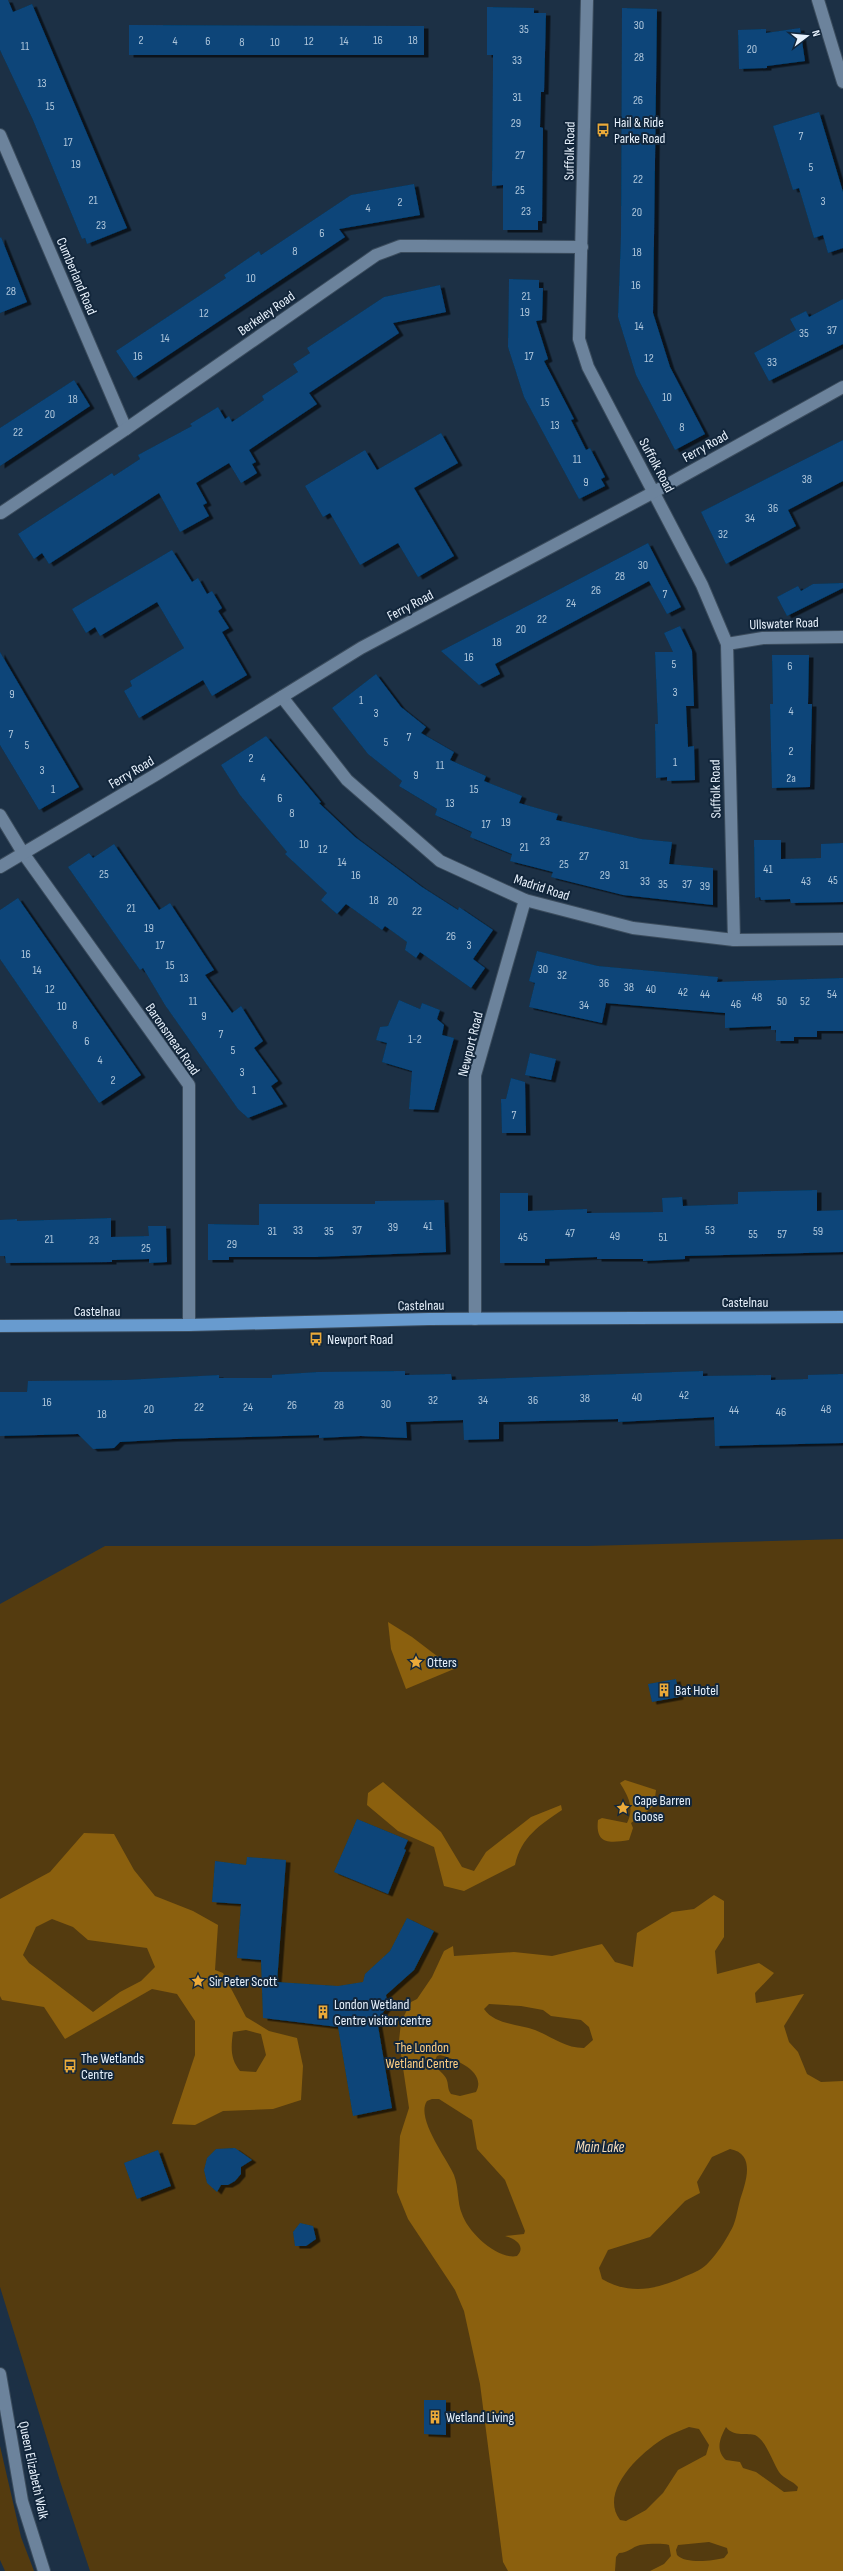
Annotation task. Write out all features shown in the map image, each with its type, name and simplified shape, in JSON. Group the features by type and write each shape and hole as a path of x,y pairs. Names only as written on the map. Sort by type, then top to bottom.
{"main road":[{"name":"Castelnau","path":"0,1326 189,1325 476,1319 843,1317"}],"street":[{"name":"Suffolk Road","path":"587,0 582,247 578,324 582,353 702,585 727,644 734,940"},
{"path":"818,0 843,82"},
{"name":"Cumberland Road","path":"0,135 126,429"},
{"name":"Berkeley Road","path":"1,513 126,429 376,255 388,249 421,246 582,247"},
{"name":"Ferry Road","path":"0,867 158,774 361,648 654,492 843,387"},
{"name":"Ullswater Road","path":"727,644 763,638 843,637"},
{"name":"Madrid Road","path":"282,697 347,780 440,861 525,900 633,928 734,940 843,939"},
{"name":"Baronsmead Road","path":"0,815 23,853 189,1085 189,1325"},
{"name":"Newport Road","path":"476,1319 475,1075 525,900"},
{"name":"Queen Elizabeth Walk","path":"0,2374 22,2501 44,2571"}],"green space":[{"name":"The London Wetland Centre","path":"843,1539 843,2571 90,2571 60,2481 0,2287 0,1604 105,1546 587,1546"},
{"path":"0,2446 21,2537 34,2571 5,2571 0,2560"}],"water":[{"path":"388,1622 412,1637 454,1669 406,1689 391,1649"},
{"path":"625,1780 656,1790 654,1806 631,1823 633,1828 629,1840 610,1842 601,1838 598,1828 598,1820 602,1818 627,1823 630,1812 630,1802 620,1783"},
{"path":"383,1782 441,1832 462,1867 474,1871 486,1852 531,1817 561,1805 562,1810 532,1833 522,1847 515,1865 464,1891 444,1886 434,1847 398,1831 367,1805 368,1793"},
{"path":"84,1833 114,1834 134,1870 155,1896 193,1911 218,1925 215,1970 223,1973 246,2017 269,2031 297,2038 303,2066 301,2100 273,2109 223,2111 195,2125 172,2124 195,2055 195,2021 177,1994 152,1989 65,2039 44,2007 2,2000 0,1996 0,1899 50,1872","holes":["52,1919 73,1927 88,1940 147,1948 155,1967 141,1981 120,1992 93,2012 29,1963 23,1955 36,1927","246,2030 261,2034 266,2055 256,2072 240,2071 234,2062 232,2048 233,2032"]},
{"name":"Main Lake","path":"714,1895 724,1901 724,1937 715,1951 717,1974 759,1963 774,1973 755,1993 756,2003 804,1994 784,2026 789,2042 798,2052 807,2074 821,2082 843,2081 843,2571 650,2571 664,2564 671,2556 669,2545 651,2544 640,2545 625,2552 619,2553 616,2557 615,2571 508,2571 503,2562 480,2384 464,2311 455,2290 408,2219 397,2192 400,2136 409,2108 399,2041 401,2022 411,2002 417,1999 432,1977 444,1951 453,1946 454,1956 514,1952 552,1956 602,1944 615,1962 633,1967 637,1933 672,1912 694,1909","holes":["489,2004 521,2006 543,2010 551,2016 581,2020 589,2027 593,2040 584,2048 570,2046 541,2032 494,2018 484,2009","440,2055 461,2063 468,2068 477,2078 478,2085 476,2092 460,2096 451,2094 446,2078 436,2066 437,2056","439,2099 472,2120 477,2149 505,2180 525,2231 524,2234 505,2236 512,2239 520,2246 521,2249 517,2256 501,2254 492,2249 470,2229 460,2209 457,2185 454,2175 429,2128 425,2118 424,2108 427,2101","730,2149 738,2152 744,2157 747,2170 746,2178 734,2225 721,2247 707,2264 701,2269 676,2281 644,2289 623,2288 602,2279 599,2268 608,2250 650,2237 685,2201 700,2193 697,2182 712,2157","689,2427 699,2429 709,2445 706,2455 678,2470 663,2493 646,2510 626,2521 620,2520 615,2509 615,2497 619,2485 635,2462 656,2443","726,2427 733,2432 755,2435 763,2442 779,2472 798,2487 797,2491 784,2492 756,2472 743,2468 740,2462 726,2460 720,2448 722,2435","709,2542 727,2548 728,2553 724,2558 706,2561 692,2561 681,2558 677,2555 676,2550 678,2545"]}],"building":[{"path":"0,0 8,0 13,12 32,4 127,228 87,244 85,238 82,239 33,120 0,50"},
{"path":"487,7 534,8 534,13 546,13 544,92 541,92 540,127 543,128 542,221 538,221 538,230 503,230 503,185 492,186 493,55 487,55"},
{"path":"622,8 657,9 653,313 670,367 705,434 675,450 636,375 618,317 621,235"},
{"path":"129,25 424,26 424,55 129,55"},
{"path":"800,28 805,61 767,66 767,68 739,69 738,30 766,29 766,33"},
{"path":"819,112 843,192 843,248 828,253 823,235 814,238 799,188 793,190 773,126"},
{"path":"414,184 420,215 339,229 345,237 134,378 116,351 226,278 224,275 259,251 261,255 351,195"},
{"path":"1,237 27,302 0,313 0,238"},
{"path":"509,279 539,280 539,288 543,288 542,320 536,321 548,359 544,361 574,419 571,420 586,450 590,448 605,477 601,479 605,486 579,499 524,397 508,347"},
{"path":"440,285 446,312 393,323 399,333 309,393 317,404 249,450 256,462 252,464 257,473 241,483 229,463 196,483 207,503 203,505 209,516 180,532 159,493 49,564 42,553 34,559 18,534 112,473 114,476 140,459 138,455 192,426 190,424 218,407 225,419 229,416 232,422 264,400 262,396 298,372 293,364 310,353 307,348 384,297"},
{"path":"843,299 843,344 769,381 754,353 796,330 790,319 806,311 809,317"},
{"path":"74,380 90,406 0,466 0,428"},
{"path":"441,433 458,463 414,488 454,556 418,577 398,543 360,565 330,513 323,517 305,486 365,450 377,470"},
{"path":"843,440 843,481 788,510 796,526 726,564 701,512"},
{"path":"648,543 681,607 667,614 649,581 495,664 500,674 479,685 441,651"},
{"path":"172,550 192,582 198,578 207,594 212,591 222,608 218,611 229,628 222,632 247,675 212,696 203,680 139,718 124,691 132,686 130,681 184,648 157,602 100,636 95,627 86,633 72,609"},
{"path":"843,583 843,588 787,616 777,597 798,586 801,591 813,584"},
{"path":"680,626 692,651 694,706 686,706 688,747 694,746 695,780 667,781 667,777 656,778 655,724 658,724 655,652 673,652 664,633"},
{"path":"0,652 79,787 39,810 0,745"},
{"path":"772,655 809,655 808,704 812,704 810,787 772,788 770,704 773,704"},
{"path":"376,674 401,707 426,727 421,733 454,752 450,760 486,776 484,781 522,796 519,803 558,814 556,820 641,839 672,842 669,864 713,868 713,905 623,895 551,877 553,872 510,861 512,854 470,837 472,832 435,815 437,809 399,786 402,781 368,754 332,708"},
{"path":"266,736 321,802 319,803 355,837 422,887 458,910 459,907 493,930 473,959 485,968 471,988 420,952 416,958 405,950 407,942 385,926 382,930 346,904 337,914 321,900 327,893 285,854 287,852 240,795 221,765"},
{"path":"754,840 781,840 781,859 821,858 821,844 843,843 843,902 791,903 790,899 761,900 760,897 755,898"},
{"path":"114,844 159,910 170,903 214,970 205,975 232,1013 241,1006 263,1041 254,1048 278,1081 271,1086 283,1104 248,1118 238,1109 165,1005 143,968 140,970 68,867 89,853 93,858"},
{"path":"18,898 141,1075 99,1103 0,959 0,910"},
{"path":"537,951 598,966 718,977 717,982 843,978 843,1031 817,1031 817,1037 794,1037 794,1041 776,1041 776,1030 771,1030 771,1026 725,1028 725,1013 606,1003 602,1023 529,1007 535,983 529,981"},
{"path":"399,1000 420,1009 422,1003 440,1010 437,1019 444,1025 442,1035 454,1038 434,1110 409,1109 412,1071 382,1062 387,1043 376,1040 380,1027 388,1026"},
{"path":"530,1053 556,1059 551,1080 525,1075"},
{"path":"511,1078 525,1082 526,1133 502,1133 501,1099 506,1099"},
{"path":"817,1190 817,1211 843,1210 843,1252 685,1256 685,1259 643,1261 643,1259 597,1259 597,1257 545,1259 545,1263 500,1263 500,1193 528,1193 528,1211 587,1209 587,1213 663,1212 662,1198 682,1197 683,1206 738,1204 738,1192"},
{"path":"444,1200 446,1252 315,1257 229,1257 229,1260 208,1260 208,1224 259,1225 259,1204 375,1204 375,1201"},
{"path":"111,1218 111,1237 149,1236 148,1226 166,1226 167,1262 149,1263 149,1259 112,1260 112,1262 6,1263 5,1256 0,1256 0,1220 17,1219 17,1221"},
{"path":"405,1371 405,1375 451,1374 452,1380 703,1371 703,1376 771,1375 771,1380 808,1379 808,1375 843,1374 843,1443 715,1446 714,1417 618,1422 618,1419 499,1422 499,1439 464,1440 463,1420 406,1422 407,1438 361,1436 319,1438 319,1435 173,1439 120,1442 114,1448 93,1449 78,1434 0,1436 0,1392 27,1392 28,1381 125,1380 219,1375 219,1378 272,1378 272,1375 318,1372"},
{"name":"Bat Hotel","path":"676,1679 679,1697 652,1702 648,1684"},
{"path":"357,1819 408,1840 404,1849 406,1850 388,1894 334,1872"},
{"name":"London Wetland Centre visitor centre","path":"247,1857 286,1860 277,1982 338,1986 363,1982 365,1974 390,1951 407,1918 434,1931 414,1970 386,1995 388,2006 377,2020 392,2108 353,2116 338,2027 263,2018 261,1960 237,1958 241,1904 212,1902 215,1861 246,1865"},
{"path":"235,2148 252,2160 241,2167 241,2174 235,2181 228,2185 221,2185 217,2192 207,2183 204,2170 207,2158 216,2149"},
{"path":"158,2150 171,2186 137,2199 124,2163"},
{"path":"300,2223 313,2226 316,2239 306,2246 295,2246 293,2232"},
{"name":"Wetland Living","path":"424,2400 446,2400 446,2435 424,2434"}],"place":[{"name":"Hail & Ride Parke Road","path":"603,130"},
{"name":"Newport Road","path":"316,1339"},
{"name":"Otters","path":"416,1662"},
{"name":"Bat Hotel","path":"664,1690"},
{"name":"Cape Barren Goose","path":"623,1808"},
{"name":"Sir Peter Scott","path":"198,1981"},
{"name":"London Wetland Centre visitor centre","path":"323,2012"},
{"name":"The Wetlands Centre","path":"70,2066"},
{"name":"Wetland Living","path":"435,2417"}]}
